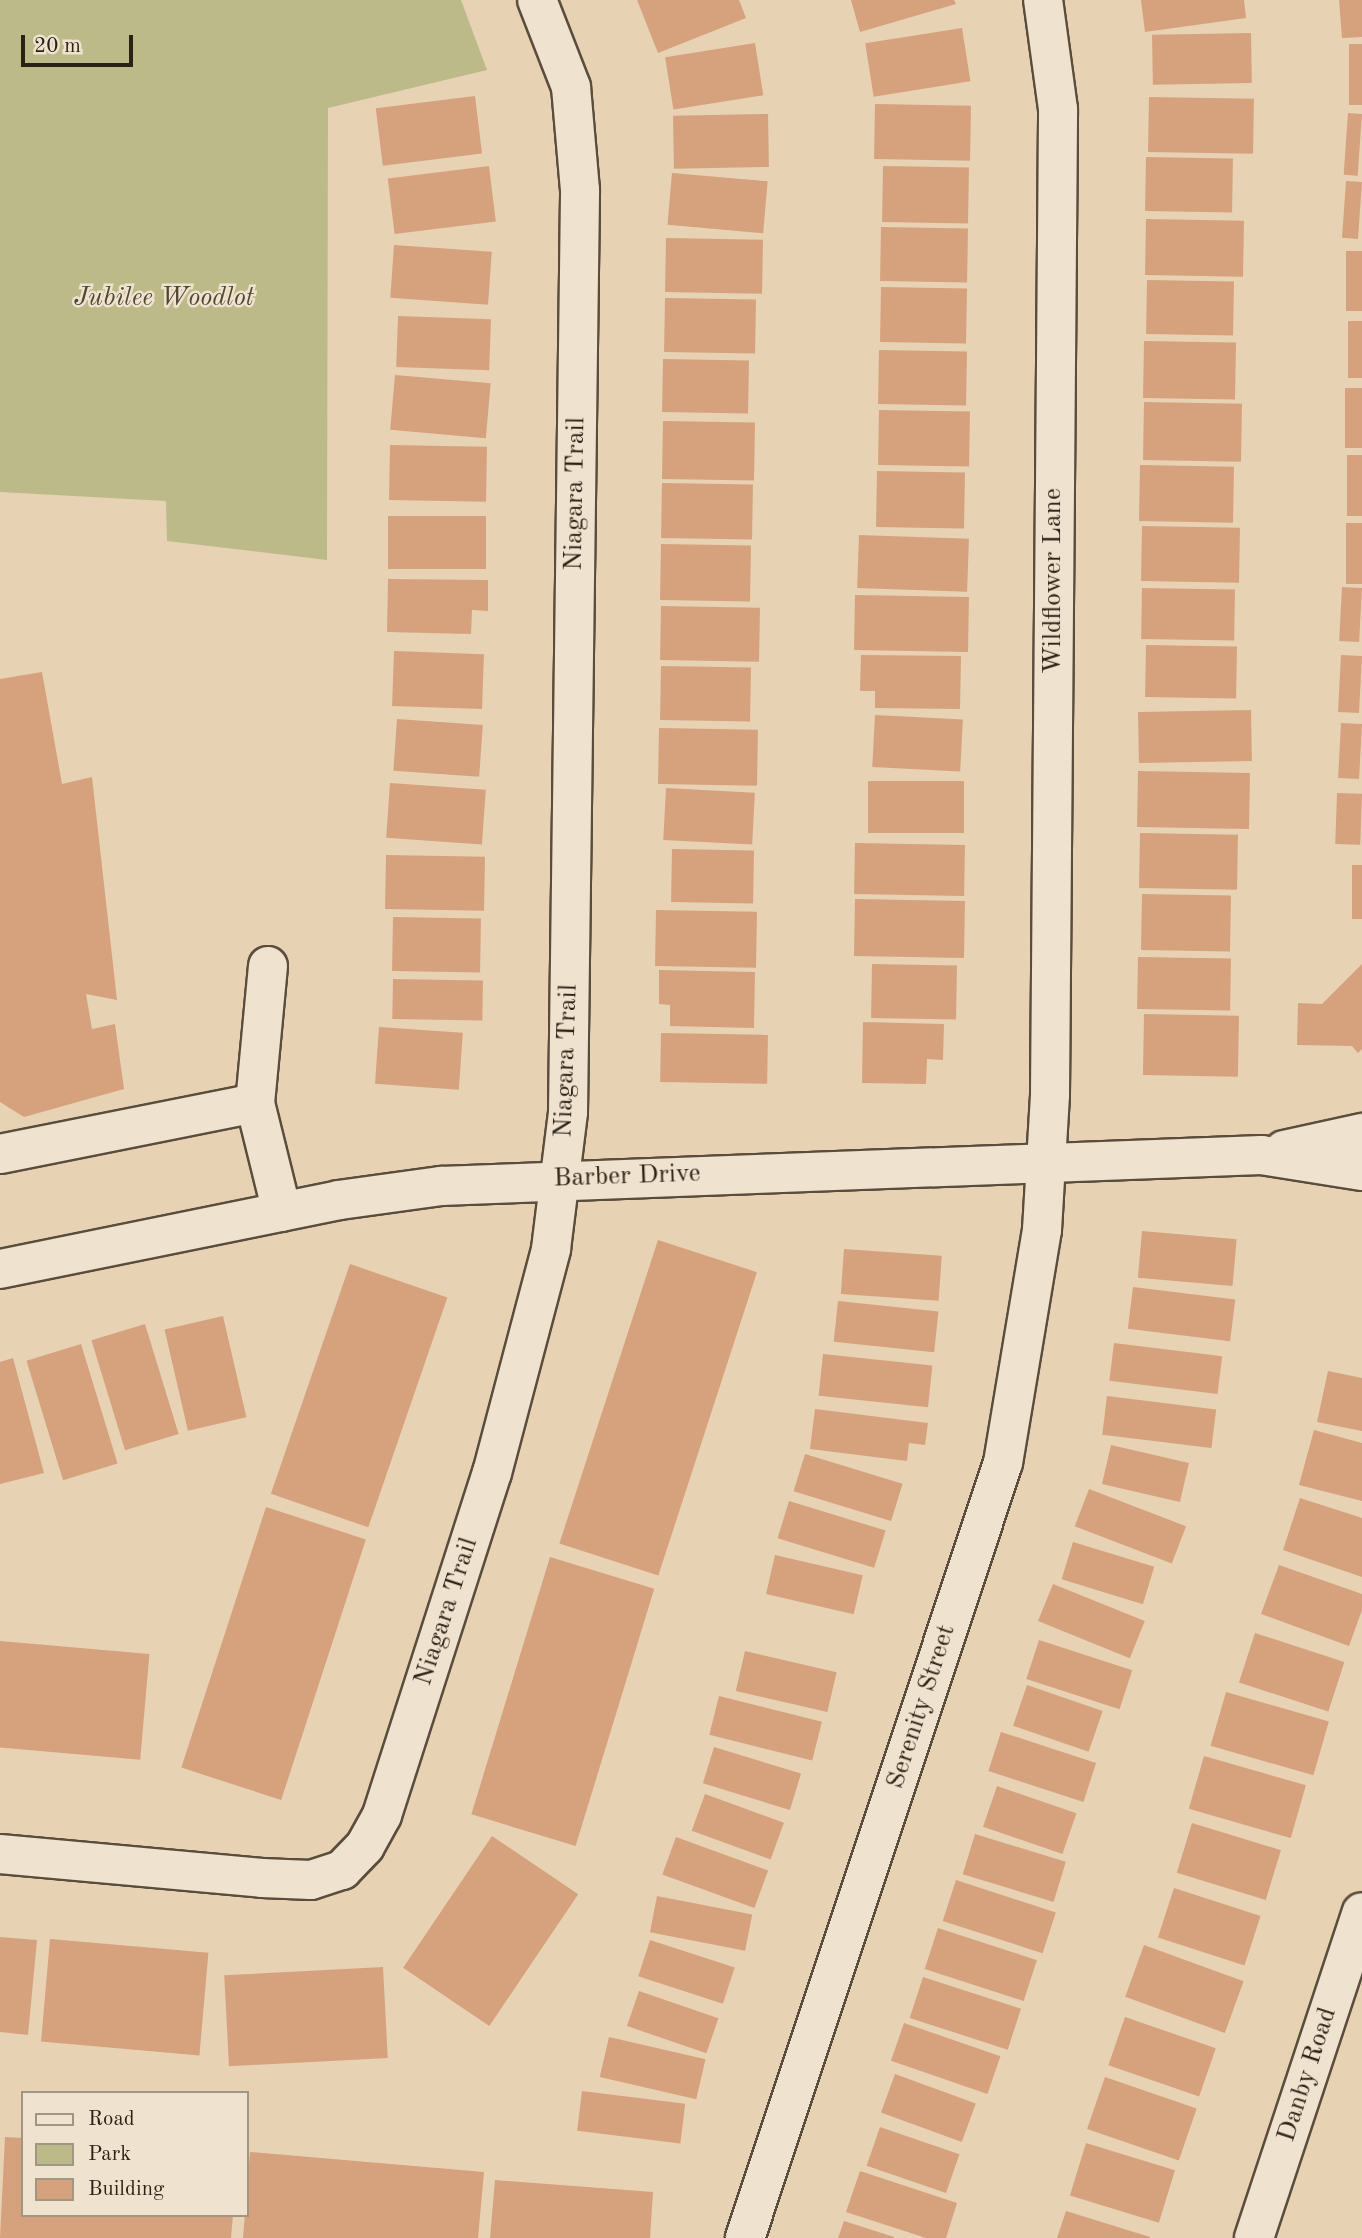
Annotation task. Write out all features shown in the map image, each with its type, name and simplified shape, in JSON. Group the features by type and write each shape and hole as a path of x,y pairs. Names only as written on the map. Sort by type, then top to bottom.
{"street":[{"name":"Niagara Trail","path":"0,1854 311,1880 342,1870 365,1846 383,1815 492,1474 551,1249 568,1112 580,190 571,87 537,0"},
{"name":"Wildflower Lane","path":"1043,0 1058,109 1046,1163"},
{"path":"268,966 255,1102 282,1212"},
{"path":"0,1154 255,1102"},
{"name":"Barber Drive","path":"0,1269 282,1212 441,1186 560,1179 1261,1155 1362,1133"},
{"name":"Barber Drive","path":"1261,1155 1362,1171"},
{"name":"Serenity Street","path":"745,2238 1003,1463 1042,1230 1046,1163"},
{"name":"Danby Road","path":"1254,2238 1362,1912"}],"green space":[{"name":"Jubilee Woodlot","path":"0,0 461,0 487,70 328,108 327,560 167,541 166,501 0,492"}],"building":[{"path":"637,0 739,0 746,18 658,53"},
{"path":"851,0 954,0 956,4 860,32"},
{"path":"1141,0 1244,0 1246,18 1145,32"},
{"path":"1339,0 1362,0 1362,37 1342,38"},
{"path":"962,28 970,81 874,97 865,43"},
{"path":"1251,33 1252,83 1153,85 1152,35"},
{"path":"755,43 763,95 673,110 665,57"},
{"path":"1349,44 1362,44 1362,105 1349,105"},
{"path":"475,96 482,154 383,166 376,108"},
{"path":"1149,97 1254,99 1253,154 1148,152"},
{"path":"875,104 971,106 970,161 874,159"},
{"path":"1348,113 1362,114 1358,176 1344,175"},
{"path":"768,114 769,167 674,169 673,116"},
{"path":"1146,157 1233,159 1232,213 1145,211"},
{"path":"489,166 496,222 395,234 388,178"},
{"path":"883,166 969,168 968,223 882,222"},
{"path":"672,173 768,181 763,233 667,225"},
{"path":"1346,181 1362,182 1358,239 1342,238"},
{"path":"1146,219 1244,221 1243,277 1145,275"},
{"path":"881,227 968,229 967,283 880,281"},
{"path":"666,238 763,240 762,294 665,292"},
{"path":"394,245 492,252 488,305 390,298"},
{"path":"1346,251 1362,251 1362,311 1346,311"},
{"path":"1147,280 1234,282 1233,336 1146,334"},
{"path":"881,287 967,289 966,343 880,342"},
{"path":"665,298 756,300 755,354 664,352"},
{"path":"398,316 491,319 489,370 396,367"},
{"path":"1348,321 1362,321 1362,378 1348,378"},
{"path":"1144,341 1236,343 1235,400 1143,398"},
{"path":"879,350 967,352 966,406 878,404"},
{"path":"663,359 749,361 748,413 662,412"},
{"path":"395,375 491,383 486,438 390,430"},
{"path":"1345,388 1362,388 1362,448 1345,448"},
{"path":"1144,402 1242,404 1241,462 1143,460"},
{"path":"879,410 970,412 969,467 878,465"},
{"path":"663,421 755,423 754,481 662,479"},
{"path":"390,445 487,447 486,502 389,500"},
{"path":"1347,455 1362,455 1362,516 1347,516"},
{"path":"1140,465 1234,467 1233,523 1139,521"},
{"path":"877,471 965,473 964,529 876,527"},
{"path":"662,483 753,485 752,540 661,538"},
{"path":"388,516 486,516 486,569 388,569"},
{"path":"1346,523 1362,523 1362,584 1346,584"},
{"path":"1142,526 1240,528 1239,583 1141,581"},
{"path":"859,535 969,539 967,592 857,588"},
{"path":"661,544 751,546 750,602 660,600"},
{"path":"388,579 488,580 488,611 472,610 471,634 387,632"},
{"path":"1342,587 1362,588 1359,642 1339,641"},
{"path":"1142,588 1235,590 1234,641 1141,639"},
{"path":"855,595 969,597 968,652 854,650"},
{"path":"661,606 760,608 759,662 660,660"},
{"path":"1146,645 1237,647 1236,699 1145,697"},
{"path":"394,651 484,654 482,709 392,706"},
{"path":"861,655 961,656 960,709 875,708 875,691 860,691"},
{"path":"1341,655 1362,656 1359,713 1338,712"},
{"path":"661,666 751,668 750,722 660,720"},
{"path":"42,672 62,784 92,777 117,1000 86,994 92,1029 115,1024 124,1089 24,1117 0,1102 0,679"},
{"path":"1251,710 1252,761 1139,763 1138,712"},
{"path":"875,715 963,720 960,772 872,767"},
{"path":"397,719 483,725 479,777 393,771"},
{"path":"1341,723 1362,724 1359,779 1338,778"},
{"path":"659,728 758,730 757,786 658,784"},
{"path":"1138,771 1250,773 1249,829 1137,827"},
{"path":"868,781 964,781 964,833 868,833"},
{"path":"390,783 486,790 482,845 386,838"},
{"path":"666,788 755,793 752,845 663,840"},
{"path":"1337,793 1362,794 1360,845 1335,844"},
{"path":"1140,833 1238,835 1237,890 1139,888"},
{"path":"855,843 965,845 964,896 854,894"},
{"path":"672,849 754,850 753,903 671,902"},
{"path":"386,855 485,857 484,911 385,909"},
{"path":"1352,865 1362,865 1362,919 1352,919"},
{"path":"1142,894 1231,896 1230,952 1141,950"},
{"path":"855,899 965,901 964,958 854,956"},
{"path":"656,910 757,912 756,968 655,966"},
{"path":"393,917 481,919 480,973 392,971"},
{"path":"1138,957 1231,959 1230,1011 1137,1009"},
{"path":"872,964 957,965 956,1019 871,1018"},
{"path":"1362,964 1362,1049 1358,1053 1352,1046 1297,1045 1298,1003 1322,1004"},
{"path":"659,970 755,972 754,1028 670,1026 670,1005 659,1004"},
{"path":"393,979 483,981 482,1021 392,1019"},
{"path":"1144,1014 1239,1016 1238,1077 1143,1075"},
{"path":"863,1022 944,1024 943,1060 927,1059 926,1084 862,1083"},
{"path":"379,1027 463,1033 459,1090 375,1084"},
{"path":"661,1033 768,1035 767,1084 660,1082"},
{"path":"1142,1231 1237,1239 1233,1286 1138,1278"},
{"path":"658,1240 757,1272 658,1576 559,1543"},
{"path":"844,1249 942,1256 939,1301 841,1294"},
{"path":"350,1264 447,1298 368,1527 271,1494"},
{"path":"1133,1287 1235,1300 1230,1341 1128,1329"},
{"path":"838,1301 938,1312 934,1352 834,1342"},
{"path":"223,1316 246,1417 188,1431 165,1329"},
{"path":"145,1324 179,1434 125,1450 91,1340"},
{"path":"1114,1343 1222,1356 1218,1394 1109,1381"},
{"path":"81,1344 118,1464 63,1480 26,1361"},
{"path":"823,1354 932,1365 928,1407 819,1396"},
{"path":"13,1358 44,1473 0,1484 0,1362"},
{"path":"1328,1371 1362,1378 1362,1431 1317,1422"},
{"path":"1107,1396 1216,1409 1211,1448 1102,1435"},
{"path":"815,1409 928,1423 925,1445 909,1443 907,1461 810,1449"},
{"path":"1314,1430 1362,1443 1362,1501 1299,1485"},
{"path":"1111,1445 1189,1463 1180,1502 1102,1484"},
{"path":"805,1454 903,1484 891,1521 794,1491"},
{"path":"1089,1489 1186,1526 1172,1564 1075,1526"},
{"path":"1300,1498 1362,1518 1362,1577 1283,1550"},
{"path":"789,1501 886,1531 874,1568 778,1538"},
{"path":"266,1507 366,1539 281,1800 181,1768"},
{"path":"1073,1542 1154,1567 1143,1604 1062,1579"},
{"path":"775,1555 863,1575 854,1614 766,1594"},
{"path":"550,1557 654,1589 576,1846 471,1814"},
{"path":"1279,1565 1362,1594 1362,1610 1349,1646 1261,1614"},
{"path":"1053,1584 1145,1621 1130,1658 1038,1621"},
{"path":"1255,1633 1344,1662 1328,1712 1239,1682"},
{"path":"1039,1640 1132,1670 1120,1709 1026,1679"},
{"path":"0,1641 149,1654 140,1760 0,1747"},
{"path":"745,1651 837,1672 827,1712 736,1691"},
{"path":"1027,1685 1103,1711 1089,1752 1013,1726"},
{"path":"1226,1692 1329,1721 1313,1775 1211,1746"},
{"path":"719,1696 822,1722 812,1760 709,1735"},
{"path":"1001,1732 1096,1763 1083,1802 988,1771"},
{"path":"714,1747 801,1774 790,1810 703,1783"},
{"path":"1204,1756 1306,1785 1291,1838 1189,1809"},
{"path":"997,1786 1076,1813 1062,1854 983,1827"},
{"path":"705,1794 784,1823 771,1859 692,1831"},
{"path":"1192,1823 1281,1850 1266,1900 1177,1873"},
{"path":"975,1834 1066,1862 1054,1902 963,1874"},
{"path":"492,1836 578,1894 489,2026 403,1968"},
{"path":"676,1837 768,1871 754,1908 662,1875"},
{"path":"956,1880 1056,1912 1043,1953 943,1921"},
{"path":"1174,1888 1261,1916 1244,1966 1158,1937"},
{"path":"657,1896 752,1915 745,1951 650,1932"},
{"path":"938,1928 1037,1960 1024,2001 925,1969"},
{"path":"0,1937 37,1940 28,2035 0,2032"},
{"path":"50,1939 208,1953 199,2055 41,2042"},
{"path":"650,1940 735,1968 723,2004 638,1976"},
{"path":"1144,1945 1244,1981 1225,2033 1125,1997"},
{"path":"383,1967 388,2058 229,2066 224,1975"},
{"path":"923,1977 1021,2009 1008,2050 910,2018"},
{"path":"639,1991 718,2018 706,2053 627,2026"},
{"path":"1125,2017 1216,2048 1199,2096 1108,2065"},
{"path":"904,2023 1000,2056 987,2094 891,2061"},
{"path":"609,2037 705,2059 696,2099 600,2077"},
{"path":"895,2074 976,2103 962,2142 881,2113"},
{"path":"1105,2077 1197,2109 1179,2161 1087,2129"},
{"path":"582,2091 685,2104 680,2143 577,2131"},
{"path":"880,2127 959,2154 946,2193 867,2166"},
{"path":"5,2137 21,2138 21,2217 233,2217 231,2238 0,2238"},
{"path":"1086,2143 1175,2170 1159,2223 1070,2196"},
{"path":"250,2152 484,2172 478,2238 243,2238 245,2217 248,2217"},
{"path":"860,2171 957,2203 946,2238 926,2238 846,2212"},
{"path":"495,2180 653,2192 650,2238 490,2238"},
{"path":"1066,2211 1150,2237 1150,2238 1057,2238"},
{"path":"844,2221 894,2237 894,2238 838,2238"}]}
